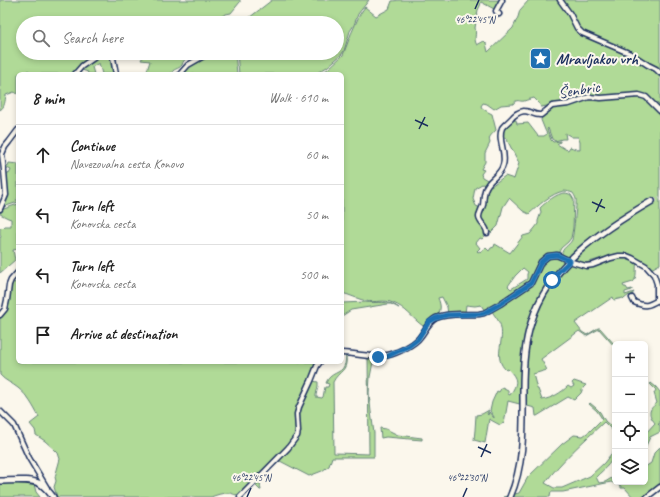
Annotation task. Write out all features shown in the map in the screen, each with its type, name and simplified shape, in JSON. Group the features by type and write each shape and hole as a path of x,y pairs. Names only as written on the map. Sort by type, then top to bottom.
{"main road":[{"path":"510,497 514,488 522,449 524,356 531,323 537,306 559,271 600,234 626,216 652,201"},
{"path":"0,481 25,481 41,484 52,496"}],"street":[{"path":"499,14 496,12 502,0"},
{"path":"560,0 570,14 576,28 582,33 631,54 648,66 656,68 660,72"},
{"path":"77,72 82,66 91,60"},
{"path":"113,60 116,72"},
{"path":"182,72 188,65 196,60"},
{"name":"Šenbric","path":"487,233 486,228 479,219 485,190 487,185 502,169 504,161 501,132 504,126 515,115 524,111 541,116 552,106 569,104 589,97 601,98 639,95 646,97 660,111"},
{"path":"0,209 6,195 2,154 5,147 16,133"},
{"path":"344,353 378,357 388,356 409,346 418,339 429,322 436,318 447,315 484,313 531,283 541,262 548,256 557,255 586,266 619,256 627,256 632,258 646,266 654,275 657,284 659,301 648,305 640,305 634,302 632,298"},
{"path":"0,315 5,309 9,285 16,274"},
{"path":"240,497 288,448 296,436 298,431 297,414 299,406 318,364"},
{"path":"0,411 14,425 29,458 52,496"},
{"path":"647,497 660,487"}],"green space":[{"path":"0,0 240,0 231,13 222,16 16,16 16,60 91,60 76,72 30,72 28,70 26,72 16,72 16,93 14,92 6,95 4,106 0,110"},
{"path":"272,0 369,0 358,14 350,31 344,51 344,16 251,16"},
{"path":"400,0 501,0 496,10 481,2 478,10 475,28 475,41 477,45 484,41 488,52 513,28 520,10 529,0 558,0 568,12 577,30 647,63 660,76 660,109 644,95 639,93 598,97 541,107 534,98 524,101 517,101 513,104 501,105 494,109 483,103 481,106 482,108 492,114 496,130 490,137 490,143 485,153 485,162 481,169 484,170 481,174 482,177 489,181 486,185 482,184 475,188 473,199 476,206 481,208 478,216 486,230 485,236 482,239 480,238 476,243 480,248 477,251 481,252 486,248 489,251 495,244 510,253 523,236 530,234 538,224 541,212 540,208 555,196 562,193 571,195 574,200 573,228 571,238 561,248 558,254 552,254 542,259 537,267 532,284 485,311 481,305 466,305 465,313 448,314 447,307 442,297 438,298 440,303 440,311 438,316 433,317 423,326 405,310 393,303 387,301 366,301 344,294 344,72 323,72 338,60 344,60 344,52 351,34 360,14 365,7 376,16 389,9 392,1","holes":["523,268 528,272 527,279 511,289 508,286"]},
{"path":"561,0 660,0 660,70 642,61 640,57 625,49 580,30"},
{"path":"93,60 113,60 115,72 101,72 99,63 92,67 93,72 82,70 81,72 77,72"},
{"path":"141,60 184,60 179,68 172,72 147,72 150,61"},
{"path":"199,60 236,60 237,72 182,72"},
{"path":"238,60 335,60 318,72 239,72"},
{"path":"631,96 644,97 660,112 660,264 651,269 639,259 628,255 602,258 586,263 562,255 564,249 572,240 573,233 576,199 571,192 564,191 554,194 529,214 523,211 509,198 503,207 498,226 491,233 485,226 480,216 484,194 489,184 491,186 505,176 514,179 519,163 506,138 502,138 504,128 507,124 516,120 517,124 528,123 538,136 544,136 547,134 541,120 551,108 586,99","holes":["548,128 552,139 555,141 566,139 565,133 572,137 578,137 580,142 580,150 570,147 568,150 557,144 560,141 553,142 547,129"]},
{"path":"9,163 16,164 16,203 2,207 7,196 5,172 9,174 11,170 5,167 4,164 8,166"},
{"path":"16,205 16,249 13,250 15,260 0,273 0,229 5,226 11,226 11,219 0,214 1,210"},
{"path":"626,257 637,261 635,280 623,285 628,290 632,289 625,292 625,295 634,292 631,296 629,295 624,299 614,300 613,297 575,323 582,332 587,335 600,328 612,342 612,344 599,329 586,336 579,331 541,359 547,370 533,374 542,400 556,395 568,386 571,388 574,386 572,383 574,381 586,385 581,393 574,400 568,397 537,416 535,408 508,401 504,424 503,423 500,425 489,419 485,443 474,440 476,415 482,414 489,410 487,414 488,415 489,412 494,418 490,411 497,391 499,392 502,387 508,390 508,394 510,395 516,384 514,376 508,369 506,370 500,360 499,355 502,334 499,321 492,311 532,285 543,263 551,258 559,259 586,268 596,262"},
{"path":"11,281 15,283 16,282 16,364 317,364 312,371 309,383 300,399 296,412 298,425 290,444 242,493 237,495 226,493 211,497 57,497 54,487 60,459 58,453 36,435 35,430 30,424 39,417 22,391 0,375 0,316 3,314"},
{"path":"369,302 391,304 388,304 351,310 344,315 344,303"},
{"path":"346,356 346,365 344,368 335,378 333,382 334,453 369,454 368,357 372,358 373,362 369,393 374,433 374,457 332,457 329,466 322,471 309,476 280,461 262,478 260,490 255,485 298,438 300,429 299,409 313,381 318,382 316,397 322,398 325,387 328,387 329,384 326,383 328,379 343,369"},
{"path":"651,383 656,387 660,392 660,424 658,424 660,425 660,432 650,437 648,441 648,431 655,423 650,415 650,412 657,403 654,393 656,390 650,384"},
{"path":"590,403 600,412 605,421 612,427 612,430 604,422 565,459 545,483 554,488 562,488 590,476 604,463 612,453 611,461 596,477 599,483 605,482 612,478 612,482 563,492 551,492 550,497 503,497 519,493 528,477 562,444 574,435 583,436 602,419 597,411 589,404"},
{"path":"380,428 386,429 398,435 422,438 422,440 386,437 381,438"},
{"path":"660,447 660,485 645,497 633,497 625,488 621,488 621,486 618,485 648,485 648,465 651,463 654,453"},
{"path":"0,482 24,482 34,484 36,492 40,497 0,497"}],"tunnel":[{"path":"652,201 660,198"}],"place":[{"name":"Mravljakov vrh","path":"540,59"}],"route":[{"path":"378,357 388,356 409,346 422,335 429,322 436,318 447,315 480,314 500,304 531,283 541,262 548,256 557,255 570,261 552,280"}]}
